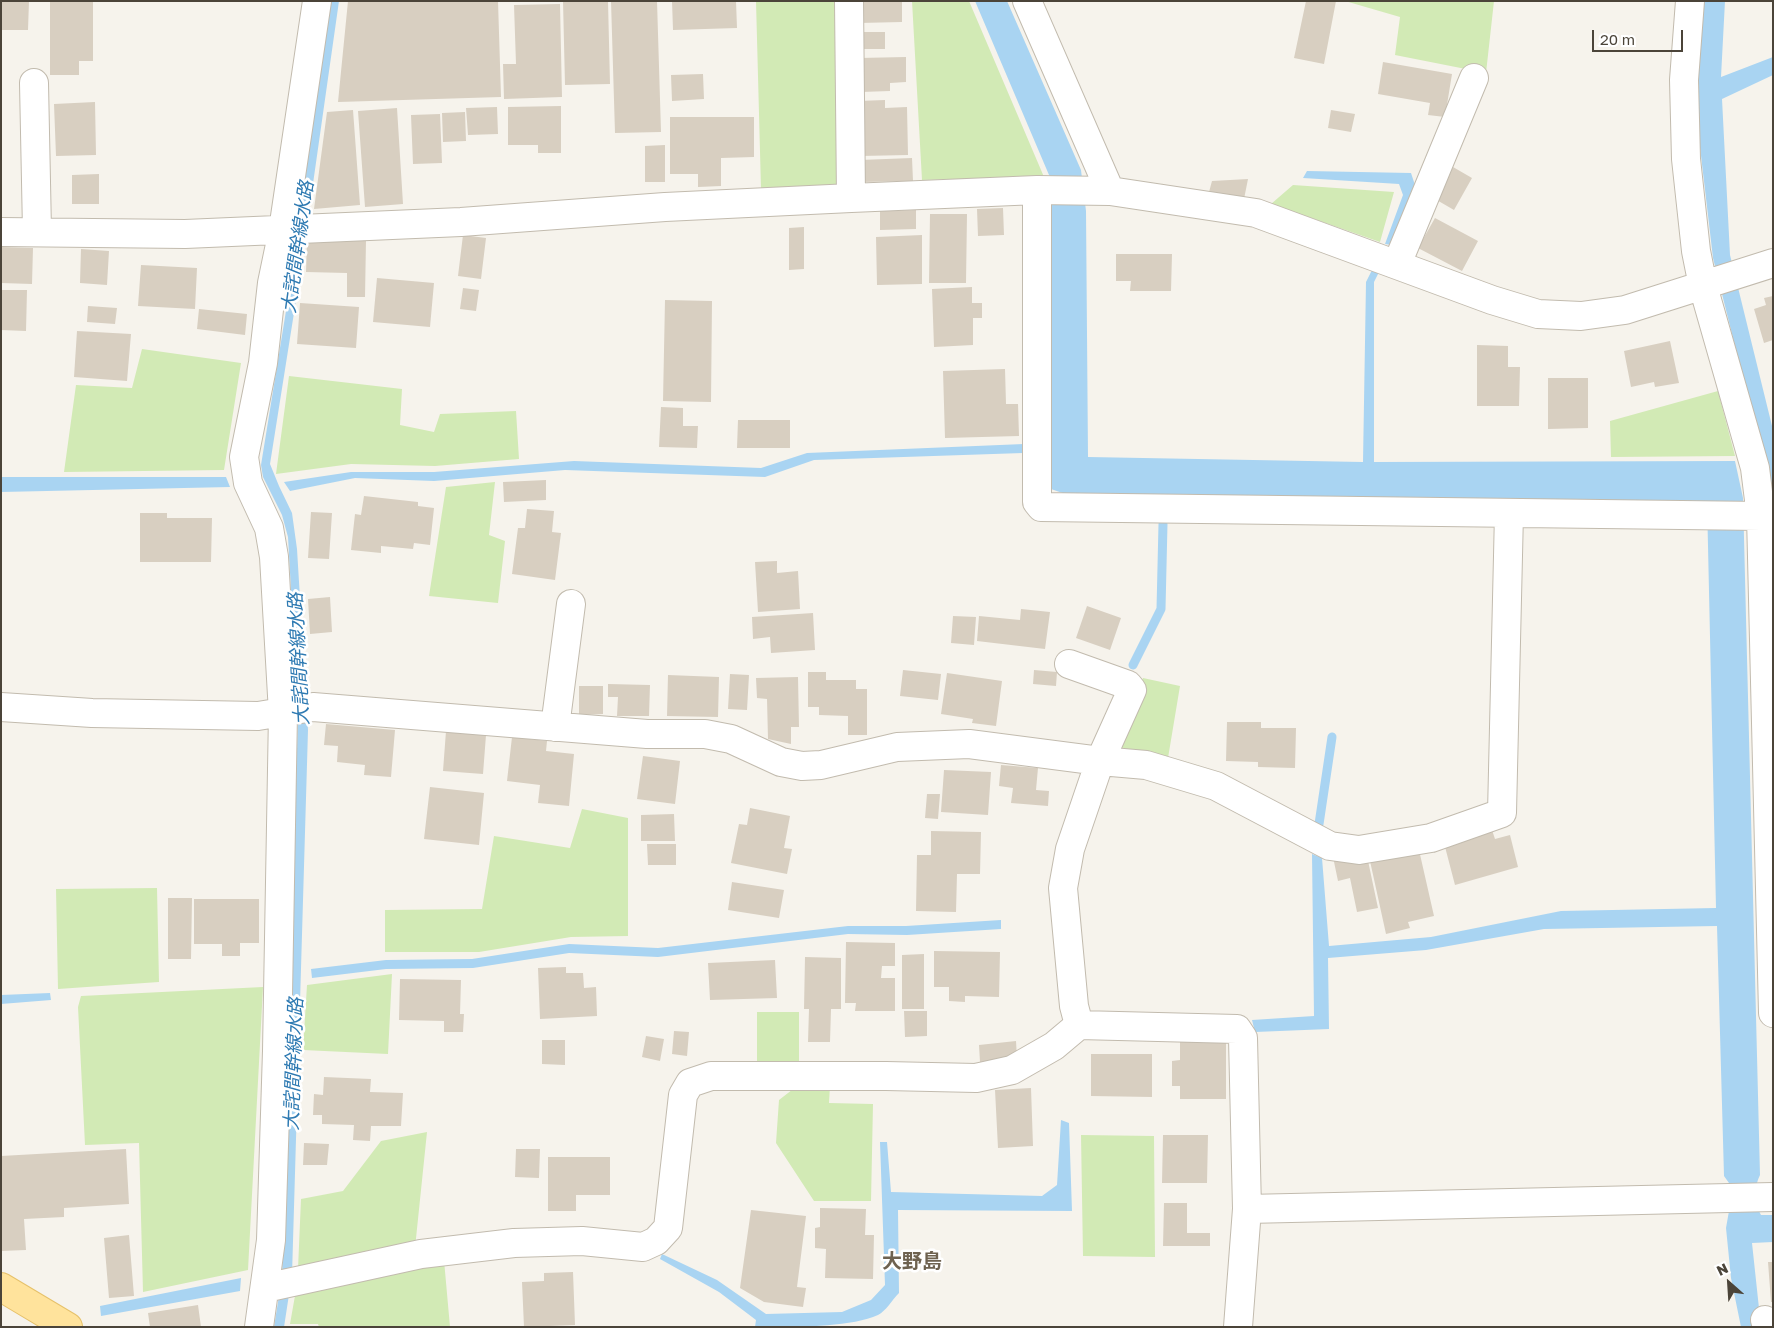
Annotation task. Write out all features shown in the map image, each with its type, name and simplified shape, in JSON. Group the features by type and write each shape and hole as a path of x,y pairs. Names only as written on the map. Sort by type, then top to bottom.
{"main road":[{"path":"1,1287 68,1327"}],"street":[{"path":"259,1327 271,1240 283,713 274,557 269,528 248,483 244,457 263,363 272,282 283,230 317,1"},
{"path":"849,1 851,198"},
{"path":"1027,1 1100,191"},
{"path":"1690,1 1684,80 1686,159 1696,251 1703,286 1755,468 1761,516 1773,1014"},
{"path":"1397,264 1474,78"},
{"path":"34,83 37,231"},
{"path":"1042,190 1037,502 1041,507 1761,516"},
{"path":"1,232 185,234 461,222 665,207 851,198 1042,190 1100,191 1256,213 1492,300 1538,314 1581,316 1625,310 1773,263"},
{"path":"1,707 102,713 258,716 283,713 313,706 647,734 705,734 731,739 781,762 802,766 821,765 896,747 970,744 1146,765 1216,786 1330,846 1359,850 1431,838 1502,813 1508,513"},
{"path":"555,727 571,604"},
{"path":"1069,664 1128,685 1132,690 1100,761 1070,848 1063,888 1074,1006 1079,1025"},
{"path":"265,1288 421,1254 514,1243 582,1241 643,1247 656,1241 668,1228 683,1096 690,1083 711,1076 976,1078 1012,1070 1054,1046 1079,1025 1237,1028 1243,1038 1247,1209 1238,1327"},
{"path":"1247,1209 1768,1197"}],"green space":[{"path":"756,1 839,1 841,184 761,189"},
{"path":"912,1 969,1 1044,177 922,180"},
{"path":"1345,1 1494,1 1486,73 1395,55 1400,17"},
{"path":"1293,185 1394,192 1380,242 1271,204"},
{"path":"142,349 241,363 224,470 64,472 76,385 132,388"},
{"path":"289,376 402,389 400,425 434,432 440,414 516,411 519,459 435,466 351,464 276,474"},
{"path":"1718,391 1735,456 1611,457 1610,421"},
{"path":"495,482 489,535 505,541 498,603 429,596 446,487"},
{"path":"1143,678 1180,686 1168,758 1115,750"},
{"path":"582,809 628,818 628,936 571,937 479,952 385,952 385,910 482,909 494,836 570,848"},
{"path":"157,888 159,982 58,989 56,889"},
{"path":"392,974 388,1054 303,1050 307,985"},
{"path":"263,987 248,1270 143,1292 139,1143 85,1145 78,1007 81,996"},
{"path":"757,1012 799,1012 799,1066 757,1066"},
{"path":"797,1086 830,1086 829,1103 873,1104 871,1201 814,1201 776,1143 779,1100"},
{"path":"427,1132 415,1248 298,1269 301,1199 343,1191 381,1141"},
{"path":"1081,1135 1154,1136 1155,1257 1083,1256"},
{"path":"444,1260 450,1327 319,1327 318,1324 290,1324 296,1290"}],"water":[{"name":"大詫間幹線水路","path":"328,1 339,1 300,275 270,464 292,513 297,549 308,730 292,1275 284,1327 274,1327 282,1277 298,714 288,537 282,515 263,477 261,465 297,243"},
{"path":"975,1 1007,1 1081,170 1086,211 1088,457 1363,462 1366,282 1372,270 1379,272 1374,282 1374,462 1735,461 1743,498 1760,1175 1756,1195 1757,1206 1761,1215 1773,1215 1773,1242 1752,1243 1761,1327 1741,1327 1731,1278 1726,1228 1729,1211 1729,1183 1724,1176 1717,926 1544,929 1426,950 1328,958 1329,1029 1255,1032 1252,1020 1314,1016 1312,854 1322,858 1329,946 1431,937 1561,911 1716,908 1707,501 1071,496 1051,489 1052,182"},
{"path":"1703,1 1725,1 1721,77 1773,57 1773,75 1722,99 1730,255 1773,430 1773,498 1713,258 1700,147 1698,71"},
{"path":"1307,171 1411,173 1415,185 1392,245 1385,244 1403,195 1399,184 1303,178"},
{"path":"1024,444 1023,453 814,460 765,477 565,470 434,481 355,478 290,491 284,482 351,472 434,472 574,461 761,468 807,453"},
{"path":"1,477 226,477 230,487 1,492"},
{"path":"1001,920 1001,929 907,935 848,934 658,957 569,953 473,968 386,969 312,978 311,969 386,960 472,959 569,944 658,948 848,926 906,926"},
{"path":"50,993 51,1000 1,1004 1,995"},
{"path":"1061,1120 1069,1123 1072,1211 898,1210 899,1293 878,1315 835,1325 755,1327 756,1320 719,1292 660,1259 662,1254 717,1280 766,1314 842,1312 871,1300 885,1285 880,1142 887,1142 891,1192 1042,1196 1057,1185"},
{"path":"241,1278 240,1291 101,1316 100,1306"}],"building":[{"path":"1,1 29,1 28,30 1,30"},
{"path":"50,1 93,1 93,61 79,61 79,75 50,75"},
{"path":"348,1 498,1 501,97 338,102"},
{"path":"563,1 608,1 610,84 565,85"},
{"path":"611,1 657,1 661,132 615,133"},
{"path":"672,1 736,1 737,28 673,30"},
{"path":"859,1 902,1 902,22 859,23"},
{"path":"1306,1 1336,1 1324,64 1294,58"},
{"path":"560,4 562,97 504,99 503,64 516,64 514,5"},
{"path":"864,32 885,32 885,49 864,49"},
{"path":"906,57 906,82 890,83 890,91 861,92 859,58"},
{"path":"1383,62 1452,74 1445,117 1428,115 1430,103 1378,94"},
{"path":"703,74 704,99 672,101 671,75"},
{"path":"885,100 885,108 907,107 908,155 860,156 858,101"},
{"path":"95,102 96,155 56,156 54,104"},
{"path":"561,106 561,153 538,153 538,145 508,145 508,107"},
{"path":"497,107 498,134 468,135 466,108"},
{"path":"397,108 403,204 365,207 358,111"},
{"path":"353,110 360,205 314,209 327,112"},
{"path":"1331,110 1355,114 1351,132 1328,128"},
{"path":"465,112 466,141 443,142 442,113"},
{"path":"440,114 442,163 413,164 411,115"},
{"path":"670,117 754,117 754,157 721,158 721,186 698,187 698,174 670,174"},
{"path":"665,145 665,182 645,182 645,146"},
{"path":"912,158 913,181 861,182 860,160"},
{"path":"1453,167 1472,178 1454,210 1435,199"},
{"path":"99,174 99,204 72,204 72,175"},
{"path":"1248,179 1244,199 1209,192 1212,181"},
{"path":"1003,208 1004,235 978,236 977,209"},
{"path":"916,210 916,229 880,230 880,211"},
{"path":"930,214 967,214 966,283 929,283"},
{"path":"1435,218 1478,241 1462,271 1418,248"},
{"path":"804,227 804,269 789,270 789,228"},
{"path":"463,235 486,238 481,279 458,276"},
{"path":"922,235 922,284 877,285 876,237"},
{"path":"307,239 366,240 365,297 347,297 347,273 306,272"},
{"path":"1,247 33,248 32,284 1,283"},
{"path":"81,249 109,251 107,285 80,283"},
{"path":"1116,254 1172,254 1171,291 1130,291 1131,281 1116,281"},
{"path":"141,265 197,268 195,309 138,306"},
{"path":"377,278 434,283 430,327 373,322"},
{"path":"972,287 972,303 982,303 982,318 973,318 973,345 934,347 932,289"},
{"path":"463,288 479,290 476,311 460,309"},
{"path":"1,290 27,290 26,331 1,330"},
{"path":"1773,296 1773,340 1764,343 1754,309 1766,305 1764,298"},
{"path":"665,300 712,301 711,402 663,401"},
{"path":"300,303 359,307 356,348 297,344"},
{"path":"88,306 117,308 115,324 87,322"},
{"path":"199,309 247,314 245,335 197,329"},
{"path":"77,331 131,334 127,381 74,377"},
{"path":"1670,341 1679,383 1655,387 1654,382 1631,387 1624,351"},
{"path":"1477,345 1508,346 1508,367 1520,367 1519,406 1477,406"},
{"path":"1005,369 1006,404 1018,404 1019,436 945,438 943,371"},
{"path":"1548,378 1588,378 1588,428 1548,429"},
{"path":"661,407 683,408 683,426 698,426 697,448 659,447"},
{"path":"738,420 790,420 790,448 737,448"},
{"path":"546,480 546,500 504,502 503,482"},
{"path":"364,496 418,502 418,506 434,508 430,545 414,543 413,549 381,546 381,553 351,550 355,514 361,515"},
{"path":"527,509 554,511 552,532 561,533 555,580 512,574 518,528 525,528"},
{"path":"311,512 332,513 329,559 308,558"},
{"path":"140,513 167,513 167,518 212,518 211,562 140,562"},
{"path":"777,561 777,573 798,571 800,609 758,612 755,562"},
{"path":"330,597 332,632 310,634 308,599"},
{"path":"1087,606 1121,618 1110,650 1076,638"},
{"path":"1021,609 1050,612 1045,649 977,641 979,616 1020,620"},
{"path":"813,613 815,650 771,653 770,637 753,639 752,617"},
{"path":"953,616 976,617 974,645 951,643"},
{"path":"903,670 941,674 938,700 900,696"},
{"path":"1034,670 1057,672 1056,686 1033,684"},
{"path":"808,672 826,672 826,680 856,680 856,689 867,689 867,735 848,735 848,716 819,715 819,707 808,707"},
{"path":"947,673 1002,681 996,726 972,723 973,719 941,714"},
{"path":"730,674 749,675 747,710 728,709"},
{"path":"668,675 719,677 718,717 667,716"},
{"path":"798,677 799,727 791,727 791,744 768,739 767,699 757,698 756,678"},
{"path":"608,684 650,685 649,716 617,716 618,697 608,697"},
{"path":"579,686 603,686 603,714 579,715"},
{"path":"1227,722 1261,722 1261,728 1296,728 1295,768 1258,767 1258,762 1226,761"},
{"path":"326,724 395,730 391,777 364,775 365,765 337,762 338,746 324,745"},
{"path":"446,731 486,735 483,774 443,771"},
{"path":"512,737 547,741 546,751 574,754 569,806 538,803 540,785 507,781"},
{"path":"643,756 680,761 675,804 637,799"},
{"path":"1001,765 1038,768 1036,790 1049,791 1048,806 1011,803 1013,788 999,786"},
{"path":"944,770 991,772 988,815 941,812"},
{"path":"430,787 484,793 479,845 424,839"},
{"path":"927,794 940,794 938,819 925,818"},
{"path":"750,808 790,816 784,848 792,849 787,874 731,863 739,824 747,825"},
{"path":"674,814 675,841 641,841 641,815"},
{"path":"1492,830 1495,839 1510,835 1518,867 1455,885 1444,843"},
{"path":"931,831 981,832 980,874 957,874 956,912 916,911 917,855 931,855"},
{"path":"647,844 676,844 676,865 648,865"},
{"path":"1419,850 1434,916 1408,922 1410,928 1386,934 1370,861"},
{"path":"1367,856 1378,908 1357,912 1350,878 1338,881 1333,857"},
{"path":"732,882 784,890 779,918 728,910"},
{"path":"168,898 192,898 191,959 168,959"},
{"path":"194,899 259,899 259,943 240,943 240,956 222,956 222,944 194,944"},
{"path":"846,942 895,943 895,966 882,966 881,978 895,978 895,1011 855,1011 856,1003 845,1003"},
{"path":"934,951 1000,952 999,997 965,996 965,1002 949,1001 949,987 934,987"},
{"path":"924,954 924,1009 902,1009 902,955"},
{"path":"805,957 841,958 841,1009 831,1009 830,1042 808,1042 809,1009 804,1009"},
{"path":"775,960 777,998 710,1000 708,963"},
{"path":"566,967 566,973 583,973 584,988 596,987 597,1016 540,1019 538,968"},
{"path":"400,979 461,980 460,1014 464,1014 463,1032 444,1032 444,1021 399,1020"},
{"path":"904,1011 927,1011 927,1036 905,1037"},
{"path":"674,1031 689,1032 687,1056 672,1054"},
{"path":"646,1036 664,1039 660,1061 642,1057"},
{"path":"542,1040 565,1040 565,1065 542,1064"},
{"path":"1016,1041 1017,1058 980,1062 979,1045"},
{"path":"1226,1041 1226,1099 1180,1099 1180,1086 1172,1086 1172,1061 1180,1060 1180,1042"},
{"path":"1091,1054 1152,1054 1152,1097 1091,1096"},
{"path":"324,1077 371,1079 370,1092 403,1093 401,1126 371,1126 370,1141 353,1140 354,1125 322,1124 322,1115 313,1115 314,1094 323,1095"},
{"path":"1031,1088 1033,1146 998,1148 995,1090"},
{"path":"1163,1135 1208,1135 1207,1183 1162,1183"},
{"path":"304,1143 329,1144 327,1165 303,1165"},
{"path":"126,1149 129,1204 64,1208 64,1217 24,1219 26,1250 1,1251 1,1156"},
{"path":"516,1149 540,1149 539,1178 515,1177"},
{"path":"548,1157 610,1157 610,1195 576,1195 576,1211 548,1211"},
{"path":"1164,1203 1187,1203 1187,1233 1210,1233 1210,1246 1163,1246"},
{"path":"820,1208 866,1209 865,1235 874,1235 873,1279 825,1278 826,1249 815,1248 815,1228 820,1227"},
{"path":"751,1210 806,1216 797,1287 806,1288 803,1307 764,1302 740,1288"},
{"path":"129,1235 134,1296 109,1298 104,1238"},
{"path":"1768,1262 1773,1262 1773,1302 1771,1302"},
{"path":"573,1272 575,1325 524,1327 522,1282 544,1281 544,1273"},
{"path":"198,1305 201,1327 150,1327 148,1313"}],"waterway":[{"path":"1133,665 1161,609 1163,524"},
{"path":"1319,824 1332,737"}],"district":[{"name":"大野島","path":"912,1262"}]}
